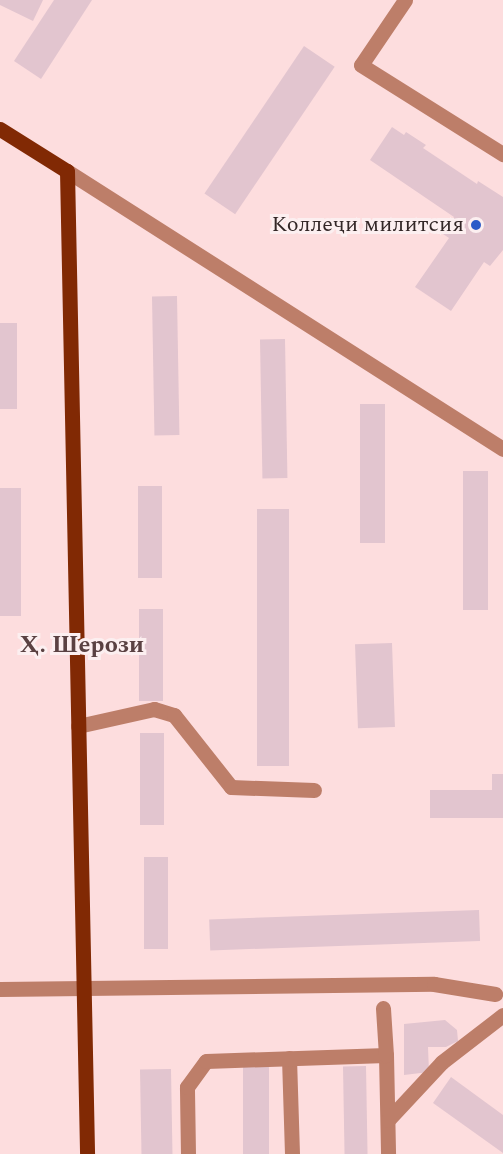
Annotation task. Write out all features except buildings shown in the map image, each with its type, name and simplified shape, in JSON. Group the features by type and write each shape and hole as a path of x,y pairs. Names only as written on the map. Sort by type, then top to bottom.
{"main road":[{"path":"0,129 67,171 87,1154"}],"street":[{"path":"405,0 361,65 503,154"},
{"path":"67,171 503,449"},
{"path":"78,726 154,709 174,715 231,787 314,790"},
{"path":"0,989 434,984 500,993"},
{"path":"382,1008 386,1055 388,1154"},
{"path":"388,1120 442,1062 503,1015"},
{"path":"188,1154 187,1087 206,1061 386,1055"},
{"path":"289,1058 292,1154"}],"place":[{"name":"Коллеҷи милитсия","path":"476,225"}],"district":[{"name":"Ҳ. Шерози","path":"82,646"}]}
